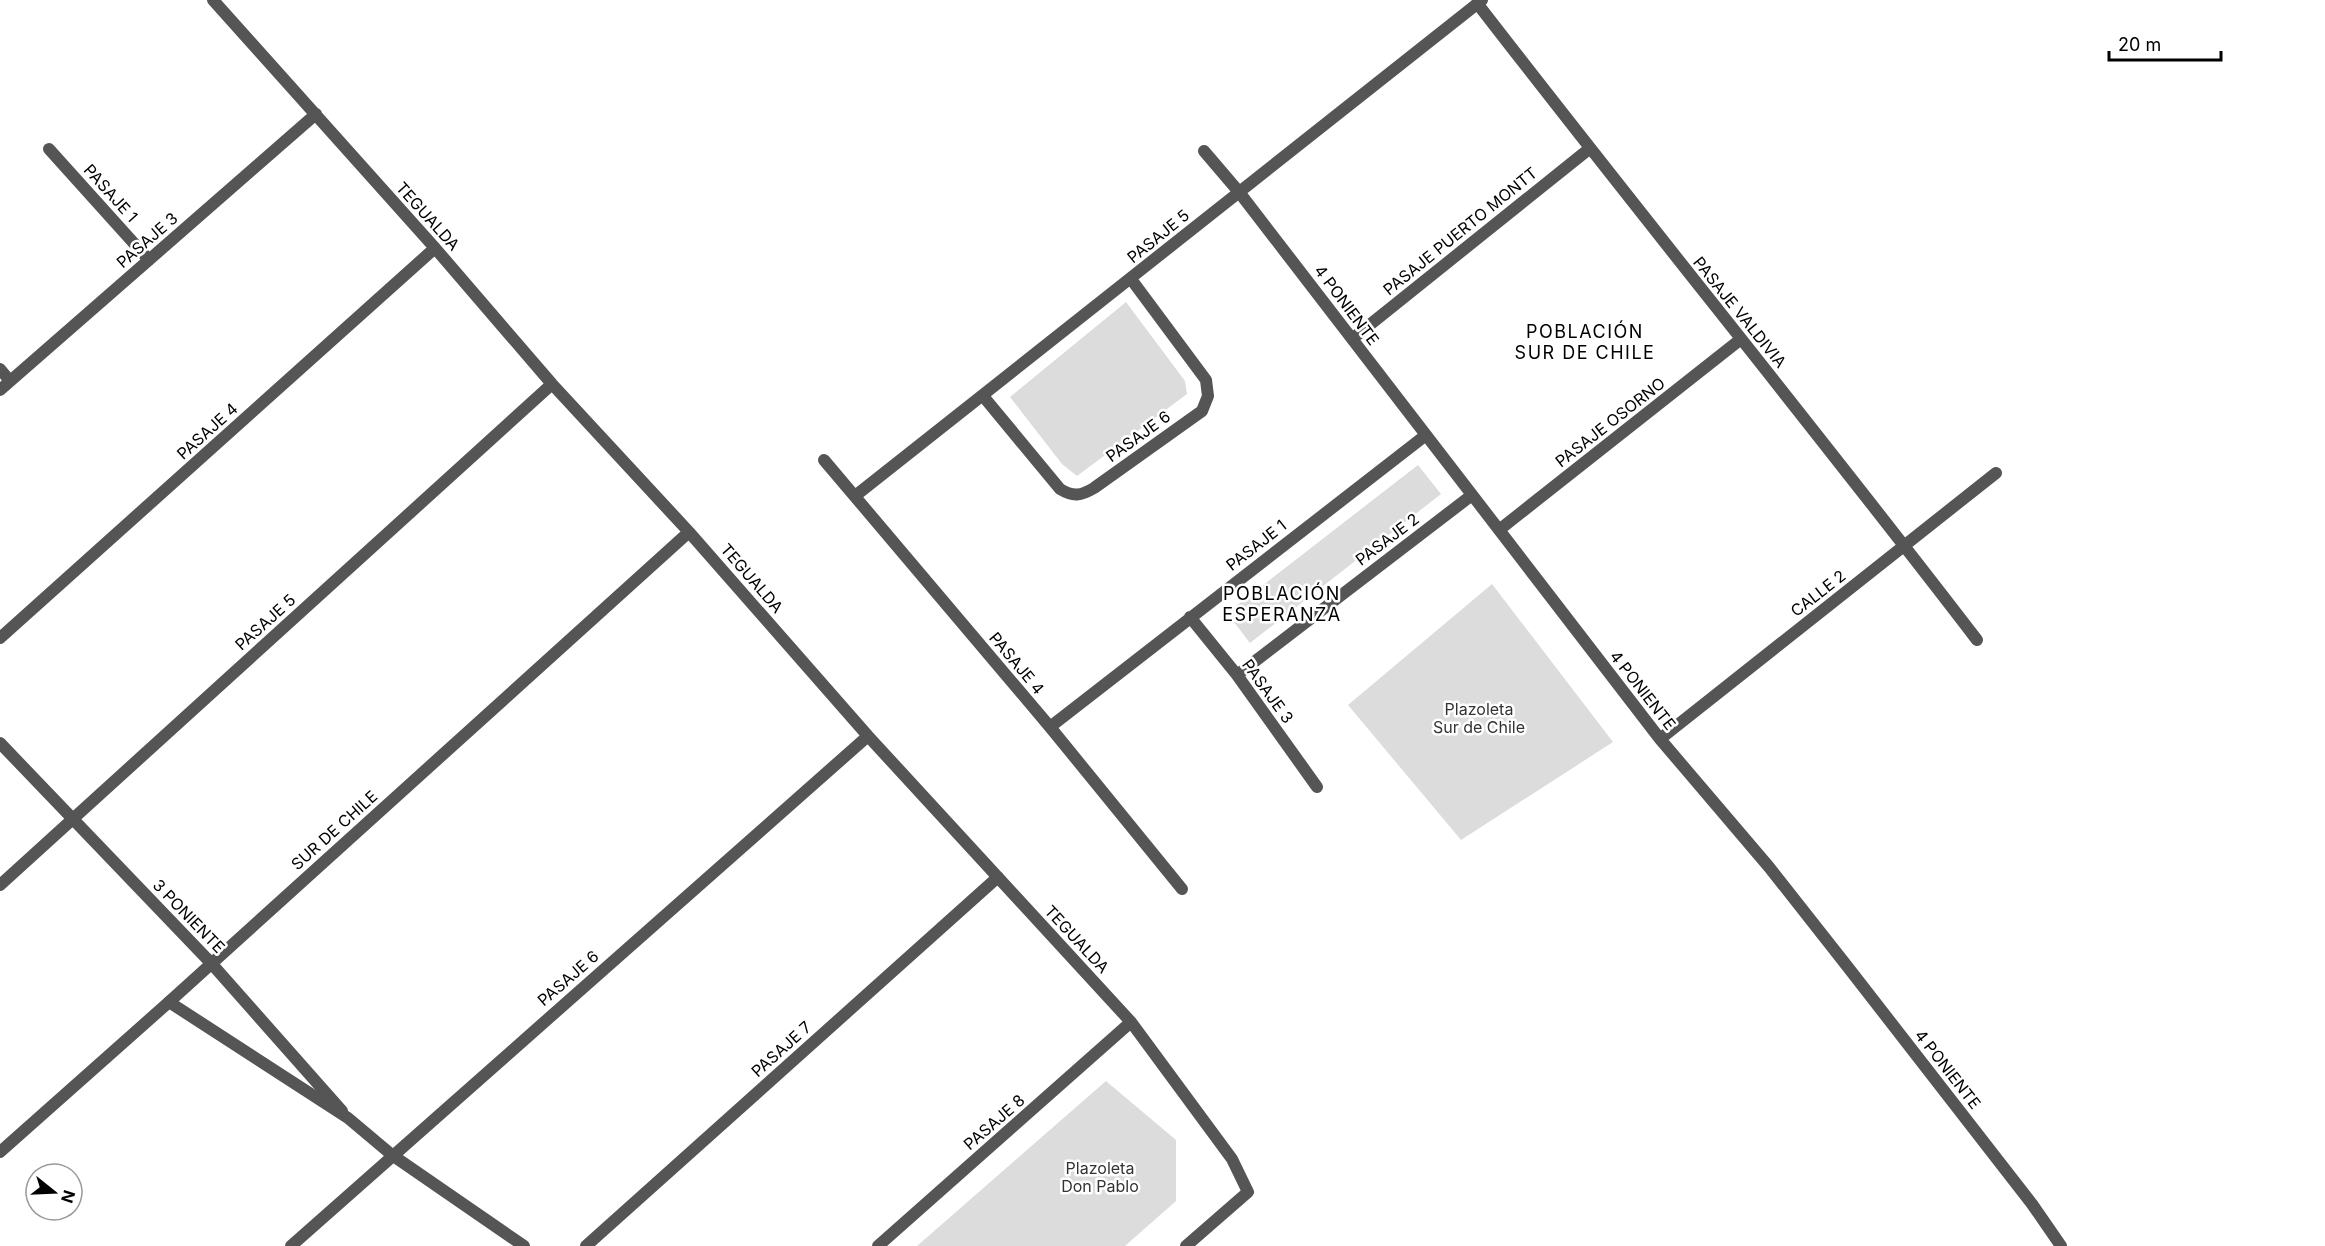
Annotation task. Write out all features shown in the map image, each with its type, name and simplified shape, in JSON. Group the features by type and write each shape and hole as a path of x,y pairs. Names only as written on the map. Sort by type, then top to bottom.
{"street":[{"name":"TEGUALDA","path":"213,0 435,248 552,384 689,532 868,735 1131,1022 1232,1159 1248,1192 1186,1246"},
{"name":"PASAJE VALDIVIA","path":"1480,2 1589,149 1905,545 1977,640"},
{"name":"PASAJE 5","path":"855,496 1480,2"},
{"name":"PASAJE 3","path":"0,390 316,114"},
{"name":"PASAJE 1","path":"49,149 149,260"},
{"name":"PASAJE PUERTO MONTT","path":"1352,339 1589,149"},
{"name":"4 PONIENTE","path":"1204,152 1239,192 1660,739 1769,867 1847,966 2032,1204 2061,1246"},
{"name":"PASAJE 4","path":"0,638 435,248"},
{"name":"PASAJE 6","path":"982,396 1060,489 1076,496 1094,488 1202,411 1208,396 1206,380 1131,279"},
{"name":"PASAJE OSORNO","path":"1499,530 1741,339"},
{"path":"0,369 10,381"},
{"name":"PASAJE 5","path":"0,885 552,384"},
{"name":"PASAJE 1","path":"1050,727 1426,435"},
{"name":"PASAJE 4","path":"824,460 1050,727 1182,889"},
{"name":"CALLE 2","path":"1660,739 1996,473"},
{"name":"PASAJE 2","path":"1237,675 1472,495"},
{"name":"SUR DE CHILE","path":"0,1152 689,532"},
{"name":"PASAJE 3","path":"1190,617 1237,675 1317,787"},
{"name":"PASAJE 6","path":"291,1246 868,735"},
{"name":"3 PONIENTE","path":"0,742 211,963 348,1118"},
{"name":"PASAJE 7","path":"586,1246 998,877"},
{"name":"3 PONIENTE","path":"169,1002 348,1118 392,1155 524,1246"},
{"name":"PASAJE 8","path":"878,1246 1131,1022"}],"green space":[{"path":"1126,302 1185,381 1187,394 1077,476 1062,464 1010,397"},
{"path":"1418,465 1441,494 1250,643 1227,613"},
{"name":"Plazoleta Sur de Chile","path":"1492,584 1613,742 1461,840 1348,705"},
{"name":"Plazoleta Don Pablo","path":"1106,1081 1176,1140 1176,1201 1125,1246 917,1246"}],"district":[{"name":"POBLACIÓN SUR DE CHILE","path":"1585,342"},
{"name":"POBLACIÓN ESPERANZA","path":"1282,604"}]}
